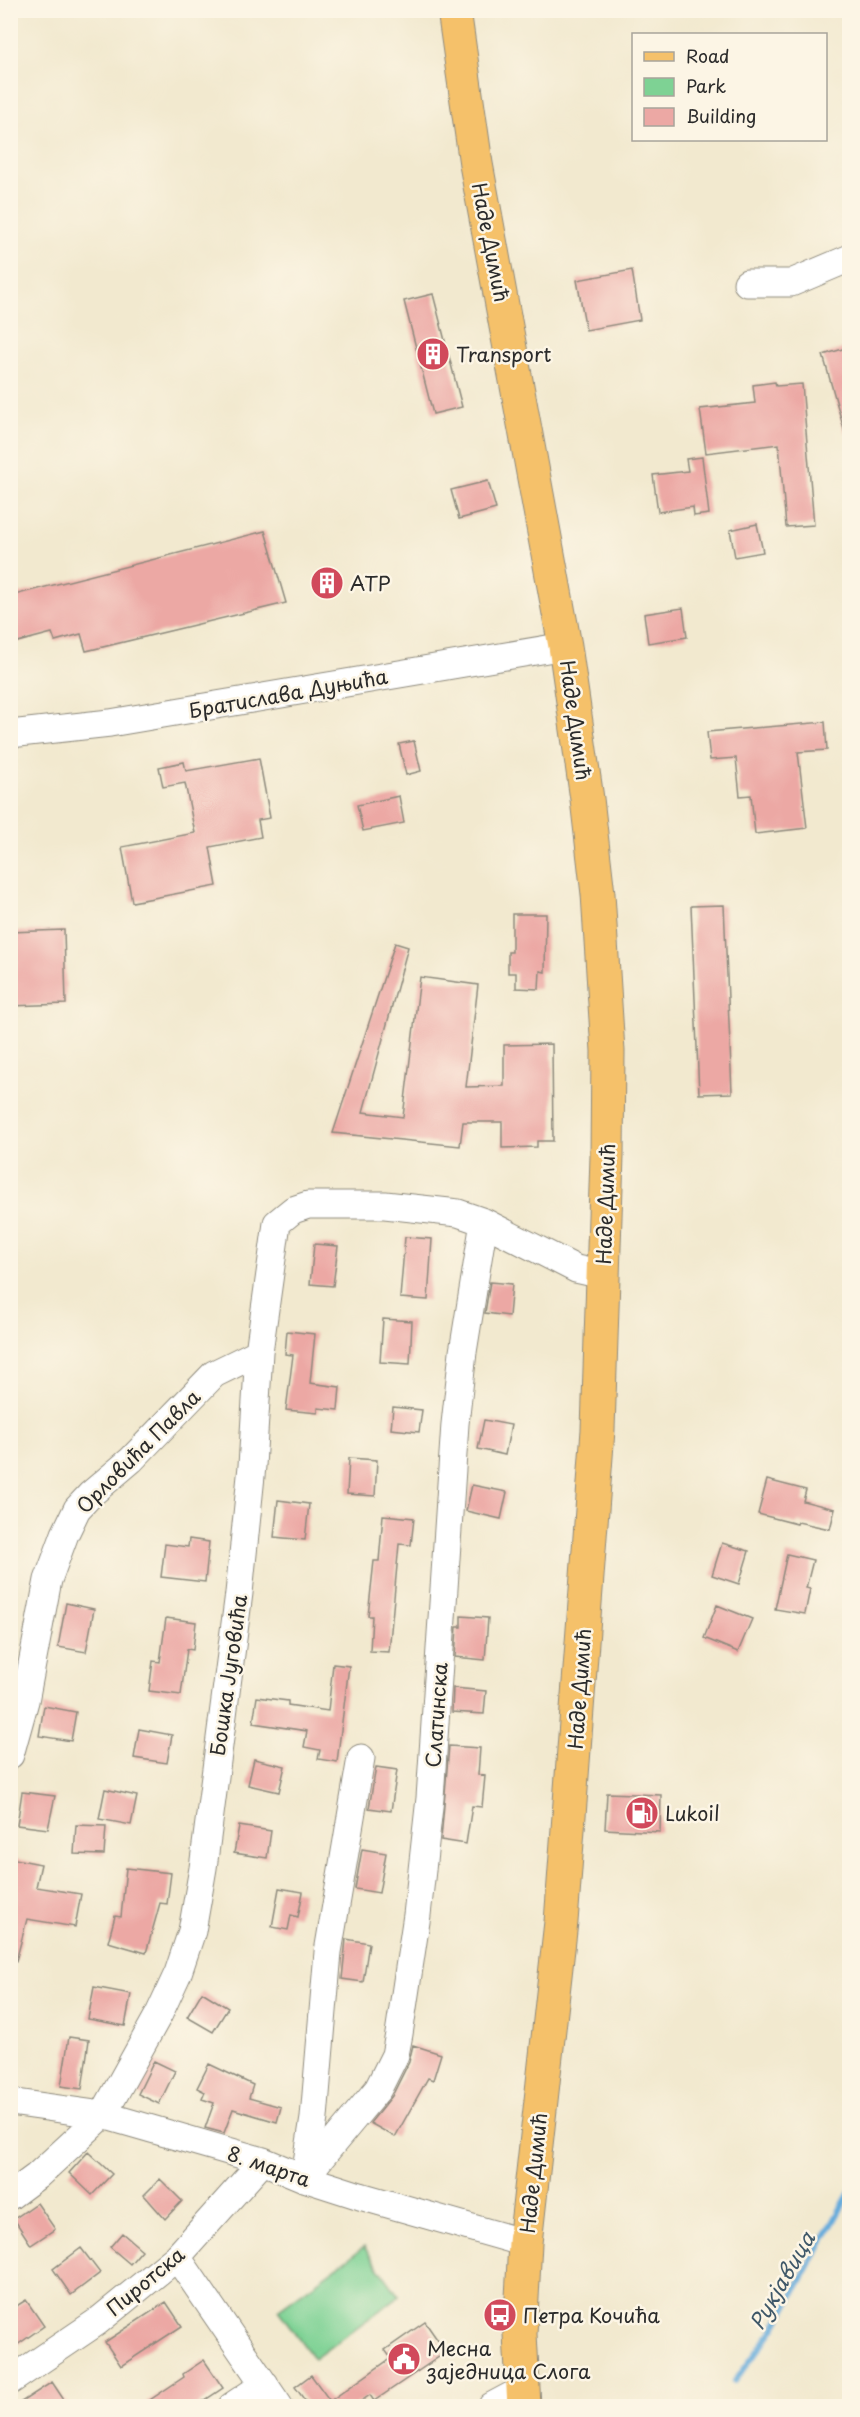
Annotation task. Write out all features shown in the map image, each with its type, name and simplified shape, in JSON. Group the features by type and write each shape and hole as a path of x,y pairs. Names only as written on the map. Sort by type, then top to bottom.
{"main road":[{"name":"Наде Димић","path":"454,10 476,164 565,646 587,799 602,942 608,1097 598,1430 561,1922 525,2243 520,2334 523,2398"}],"street":[{"path":"747,283 791,283 849,258"},
{"name":"Братислава Дуњића","path":"10,734 110,723 565,646"},
{"name":"Бошка Југовића","path":"10,2196 37,2176 103,2115 159,2014 178,1973 192,1931 203,1868 239,1593 252,1466 259,1352 277,1223 308,1205 385,1205 458,1213 484,1222"},
{"path":"484,1222 576,1269 603,1275"},
{"name":"Слатинска","path":"304,2178 378,2089 395,2055 399,2034 417,1915 430,1798 455,1424 463,1352 484,1222"},
{"name":"Орловића Павла","path":"10,1755 25,1701 48,1580 76,1509 90,1494 131,1460 214,1374 259,1352"},
{"path":"304,2178 316,2095 328,1952 361,1758"},
{"name":"8. марта","path":"10,2102 103,2115 263,2161 304,2178 525,2243"},
{"name":"Пиротска","path":"10,2382 97,2322 177,2258 263,2161"},
{"path":"177,2258 279,2406"},
{"path":"232,2406 264,2384"},
{"path":"492,2406 523,2398"}],"green space":[{"path":"364,2247 399,2296 314,2359 278,2310"}],"building":[{"path":"632,270 640,320 586,330 577,280"},
{"name":"Transport","path":"433,294 462,407 433,414 404,301"},
{"path":"849,347 849,432 845,433 823,355"},
{"path":"775,382 776,386 802,384 814,525 786,527 779,444 706,453 700,409 755,403 753,385"},
{"path":"702,457 709,514 694,516 693,507 658,512 653,475 688,471 686,459"},
{"path":"488,481 496,509 459,519 451,490"},
{"path":"757,524 763,552 735,557 730,530"},
{"path":"265,531 286,603 86,651 81,634 55,641 52,633 10,644 10,596"},
{"path":"683,608 687,637 648,643 644,614"},
{"path":"825,722 827,750 798,752 807,828 755,834 751,795 740,796 736,758 710,760 707,732"},
{"path":"414,741 421,771 406,775 399,744"},
{"path":"259,758 270,818 258,820 261,837 210,847 217,886 132,902 122,847 195,833 185,783 163,787 159,767 184,762 186,771"},
{"path":"399,796 404,823 363,831 357,805"},
{"path":"724,905 732,1093 699,1094 691,906"},
{"path":"512,914 546,914 545,972 540,971 539,989 516,988 516,973 508,973 508,952 512,952"},
{"path":"64,930 66,1004 10,1006 10,932"},
{"path":"395,943 408,947 363,1112 403,1117 420,977 478,985 466,1087 504,1086 504,1045 552,1044 553,1141 537,1141 537,1147 502,1148 502,1122 463,1122 460,1146 333,1133"},
{"path":"405,1237 432,1239 428,1300 400,1298"},
{"path":"314,1244 338,1246 333,1286 310,1284"},
{"path":"490,1282 512,1284 509,1316 485,1313"},
{"path":"383,1319 412,1321 410,1364 380,1362"},
{"path":"287,1331 315,1334 310,1383 340,1387 338,1410 318,1408 318,1413 286,1410 293,1355 285,1354"},
{"path":"393,1407 422,1410 419,1432 391,1429"},
{"path":"484,1420 511,1425 505,1455 478,1449"},
{"path":"349,1458 377,1460 375,1496 347,1494"},
{"path":"767,1480 806,1490 803,1501 835,1509 830,1529 798,1522 797,1524 758,1514"},
{"path":"472,1485 507,1492 501,1519 466,1511"},
{"path":"278,1500 309,1504 305,1540 274,1537"},
{"path":"383,1515 414,1518 411,1545 399,1544 389,1652 370,1651 372,1616 368,1616 374,1561 379,1561"},
{"path":"189,1539 209,1542 205,1582 161,1577 165,1544 188,1547"},
{"path":"722,1543 749,1551 739,1584 712,1575"},
{"path":"787,1554 813,1560 806,1588 810,1589 805,1614 775,1609"},
{"path":"66,1603 94,1609 86,1652 58,1647"},
{"path":"717,1605 752,1619 738,1652 704,1638"},
{"path":"461,1616 488,1618 485,1660 455,1657 457,1627 461,1627"},
{"path":"166,1618 196,1622 193,1650 187,1649 181,1695 149,1691 153,1661 160,1662"},
{"path":"333,1664 349,1666 337,1762 318,1759 320,1750 304,1747 307,1731 253,1723 257,1697 288,1701 288,1705 328,1711"},
{"path":"453,1688 486,1691 484,1714 452,1712"},
{"path":"44,1706 76,1712 71,1741 39,1736"},
{"path":"139,1729 172,1735 167,1763 134,1758"},
{"path":"449,1746 480,1748 478,1775 485,1776 482,1807 472,1806 466,1844 441,1840"},
{"path":"254,1759 285,1766 279,1792 248,1785"},
{"path":"376,1767 397,1770 391,1811 369,1808"},
{"path":"105,1789 137,1796 131,1825 99,1819"},
{"path":"22,1792 55,1796 48,1829 17,1825"},
{"path":"607,1793 661,1795 660,1832 605,1829"},
{"path":"76,1825 106,1826 104,1855 74,1854"},
{"path":"239,1826 271,1831 267,1858 234,1853"},
{"path":"362,1849 386,1853 379,1893 355,1889"},
{"path":"10,1858 41,1864 36,1887 81,1894 75,1927 27,1919 16,1961 10,1960"},
{"path":"126,1868 171,1873 167,1904 160,1903 146,1953 108,1942 115,1916 121,1917"},
{"path":"279,1888 303,1892 298,1917 291,1915 288,1930 272,1927"},
{"path":"346,1939 369,1943 363,1982 342,1979"},
{"path":"94,1987 131,1994 125,2026 88,2019"},
{"path":"202,1992 228,2008 213,2032 187,2017"},
{"path":"69,2037 89,2040 82,2089 61,2086"},
{"path":"413,2045 441,2054 433,2080 428,2078 395,2137 370,2123 392,2096 409,2062"},
{"path":"154,2061 175,2071 159,2104 138,2094"},
{"path":"209,2064 253,2085 249,2098 281,2107 277,2122 233,2109 224,2133 205,2128 214,2103 202,2099 205,2092 197,2088"},
{"path":"88,2152 112,2174 92,2195 69,2173"},
{"path":"160,2179 182,2201 165,2219 144,2195"},
{"path":"37,2203 55,2229 31,2245 14,2219"},
{"path":"122,2233 142,2250 130,2264 110,2247"},
{"path":"81,2248 100,2273 71,2295 53,2269"},
{"path":"26,2300 44,2326 17,2345 10,2335 10,2310"},
{"path":"166,2302 182,2326 121,2366 105,2342"},
{"path":"425,2322 446,2352 374,2401 370,2395 354,2406 309,2406 295,2387 311,2375 330,2401 391,2358 385,2350"},
{"path":"204,2360 223,2388 196,2406 141,2406 184,2377 183,2374"},
{"path":"52,2382 68,2406 15,2406"}],"waterway":[{"name":"Рукјавица","path":"735,2381 774,2329 850,2192"}],"place":[{"name":"Transport","path":"433,354"},
{"name":"ATP","path":"327,583"},
{"name":"Lukoil","path":"642,1813"},
{"name":"Петра Кочића","path":"500,2315"},
{"name":"Месна заједница Слога","path":"404,2359"}]}
